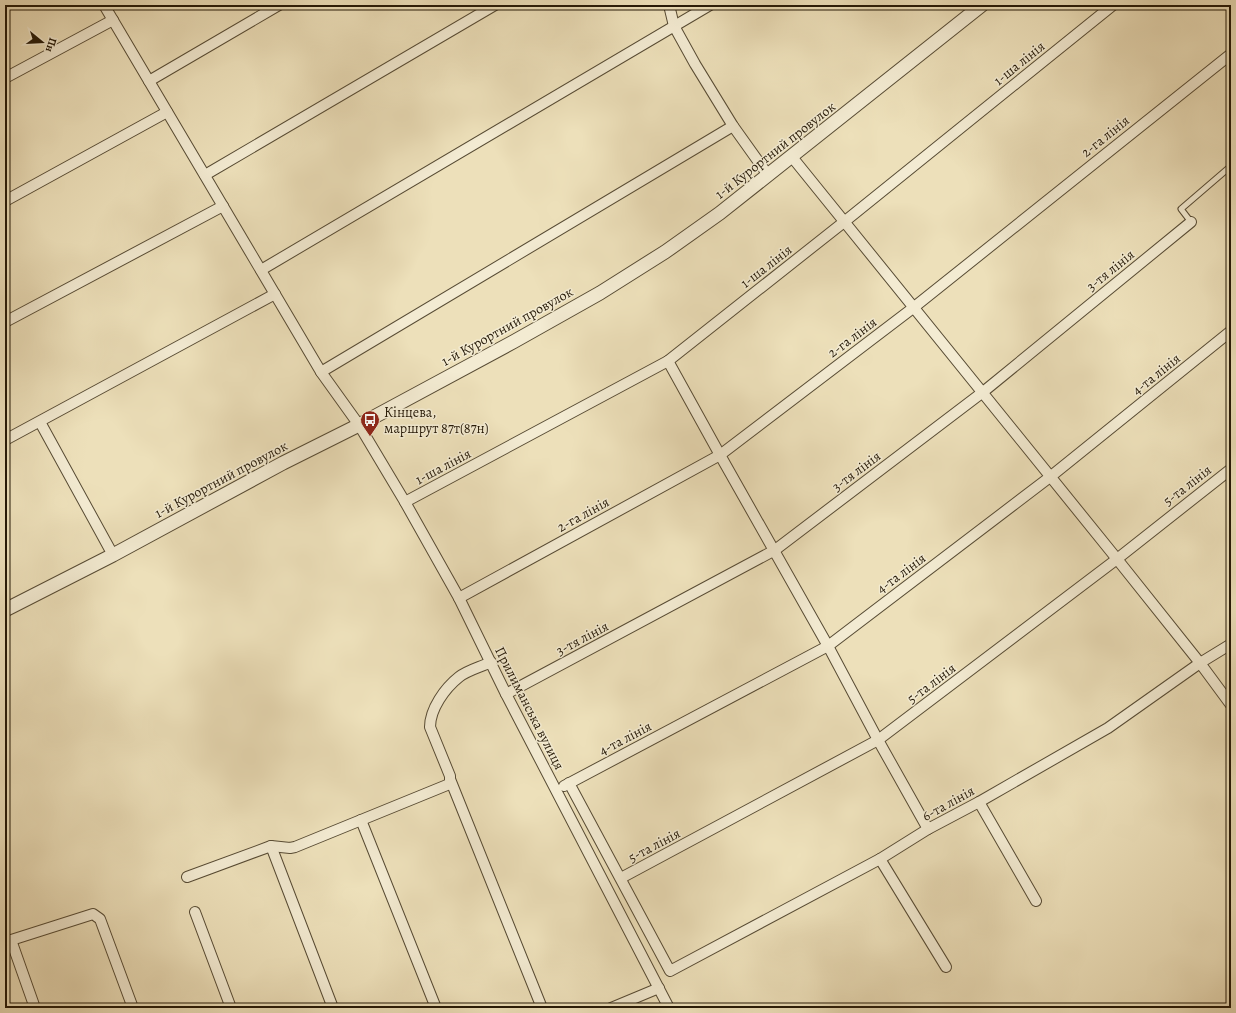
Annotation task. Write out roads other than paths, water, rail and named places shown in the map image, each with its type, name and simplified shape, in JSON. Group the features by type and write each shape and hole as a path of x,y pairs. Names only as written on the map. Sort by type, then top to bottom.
{"street":[{"name":"Прилиманська вулиця","path":"104,5 320,372 359,425 405,502 459,598 506,694 557,789 669,1008"},
{"path":"149,81 278,5"},
{"path":"205,175 496,5"},
{"path":"669,5 674,26 695,64 733,126 768,175"},
{"path":"261,270 710,5"},
{"name":"1-й Курортний провулок","path":"5,610 113,555 283,463 359,425 600,293 665,252 720,213 982,5"},
{"name":"1-ша лінія","path":"405,502 668,360 844,222 1113,5"},
{"path":"5,78 113,20"},
{"name":"2-га лінія","path":"459,598 720,455 913,308 1231,54"},
{"path":"5,201 167,112"},
{"path":"320,372 733,126"},
{"path":"792,157 1117,559 1200,663 1231,705"},
{"path":"5,322 223,206"},
{"name":"3-тя лінія","path":"506,694 775,550 983,392 1191,222"},
{"path":"5,440 275,294"},
{"name":"4-та лінія","path":"557,789 828,646 1050,477 1231,332"},
{"path":"668,360 720,455 775,550 928,830"},
{"path":"40,422 113,555"},
{"name":"5-та лінія","path":"621,878 878,740 1117,559 1231,469"},
{"name":"6-та лінія","path":"621,878 670,971 880,859 928,830 1108,728 1200,663 1231,644"},
{"path":"491,662 460,676 451,685 443,695 430,720 430,728 542,1008"},
{"path":"188,877 271,846 290,848 295,847 447,785 450,779"},
{"path":"569,783 621,878"},
{"path":"979,802 1036,901"},
{"path":"361,820 436,1008"},
{"path":"271,846 333,1008"},
{"path":"880,859 946,967"},
{"path":"195,912 231,1008"},
{"path":"34,1008 8,941 93,914 100,919 133,1008"},
{"path":"611,1008 660,988"}],"lane":[{"path":"1191,222 1181,209 1231,166"}],"place":[{"name":"Кінцева, маршрут 87т(87н)","path":"370,437"}]}
